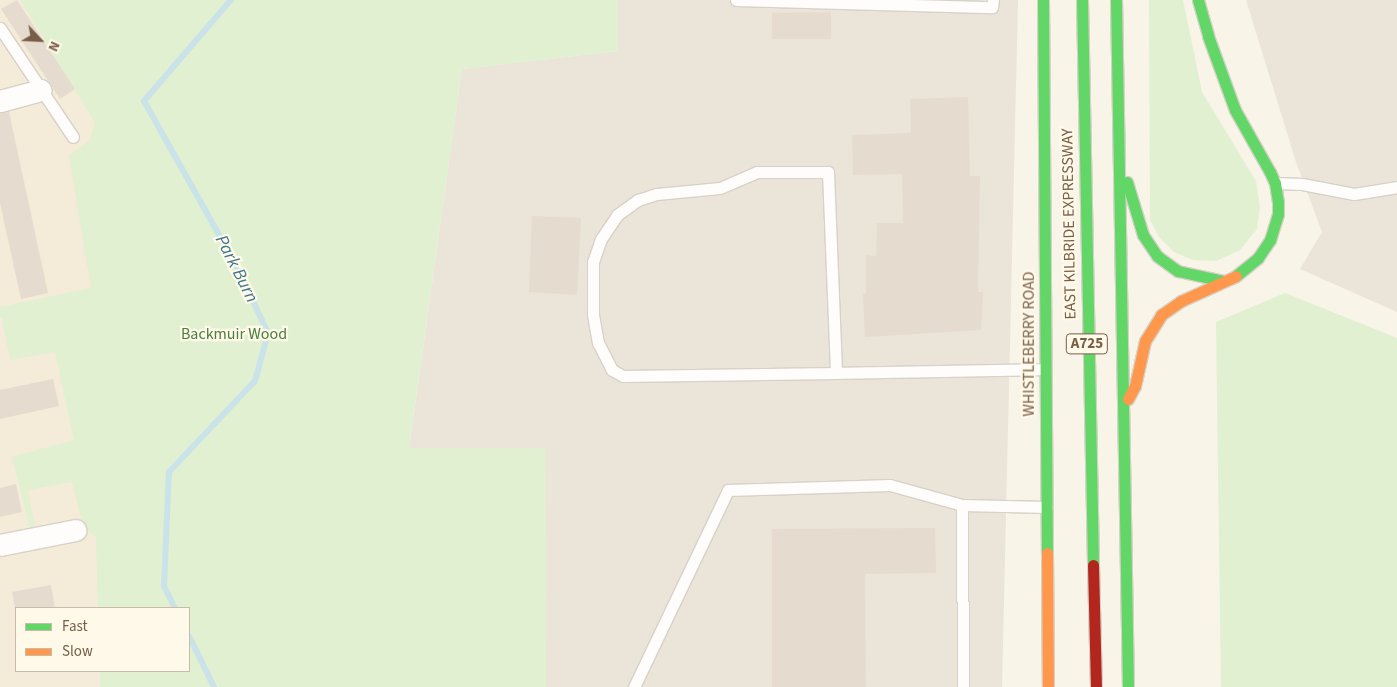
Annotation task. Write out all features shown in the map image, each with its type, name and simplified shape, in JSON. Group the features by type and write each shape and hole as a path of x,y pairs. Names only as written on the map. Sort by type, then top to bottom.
{"main road":[{"name":"WHISTLEBERRY ROAD","path":"1043,0 1048,687"},
{"name":"EAST KILBRIDE EXPRESSWAY","path":"1082,0 1088,416 1096,687"},
{"name":"A725","path":"1116,0 1128,687"},
{"path":"1122,410 1135,386 1146,341 1161,315 1181,301 1236,276 1258,258 1270,240 1278,214 1275,183 1235,110 1210,42 1198,0"},
{"path":"1118,161 1131,190 1143,235 1157,256 1178,271 1224,281"}],"street":[{"path":"0,101 41,90"},
{"path":"0,546 76,530"}],"lane":[{"path":"736,0 992,7 992,0"},
{"path":"0,28 73,137"},
{"path":"836,373 828,172 757,172 720,188 657,194 638,200 617,214 601,239 593,262 593,314 598,343 612,370 623,376 836,373 1045,369"},
{"path":"1275,183 1302,184 1354,194 1397,187"},
{"path":"634,687 728,490 890,485 962,505 1046,507"},
{"path":"962,505 962,687"}],"shaded area":[{"path":"0,0 20,0 95,123 99,607 15,607 15,672 100,672 100,687 0,687"},
{"path":"618,0 1018,0 1002,687 546,687 545,448 409,449 462,69 618,51"},
{"path":"1246,0 1397,0 1397,312 1300,269 1322,232 1296,162"}],"green space":[{"name":"Backmuir Wood","path":"20,0 618,0 618,51 462,69 409,448 545,448 546,687 100,687 100,672 190,672 190,607 98,607 96,538 83,525 72,482 28,490 35,528 30,529 12,457 74,440 55,352 10,360 2,318 0,318 0,307 91,288 69,156 90,140 95,123"},
{"path":"1149,0 1183,0 1202,92 1256,181 1260,207 1257,229 1240,250 1216,261 1193,260 1174,252 1159,237 1150,220"},
{"path":"1285,293 1397,338 1397,687 1221,687 1216,322"}],"building":[{"path":"17,0 75,89 60,99 1,9"},
{"path":"831,12 831,39 772,39 772,13"},
{"path":"968,97 970,176 980,176 978,292 983,292 981,330 865,337 863,294 866,294 866,255 876,256 877,223 903,223 902,174 853,175 852,135 911,133 910,99"},
{"path":"9,112 48,293 21,299 0,203 0,113"},
{"path":"532,216 581,218 577,295 529,292"},
{"path":"53,379 59,406 0,419 0,390"},
{"path":"16,484 22,512 0,517 0,488"},
{"path":"935,528 936,573 865,574 866,687 772,687 772,529"},
{"path":"51,585 55,607 15,608 12,592"}],"waterway":[{"name":"Park Burn","path":"174,607 164,586 169,472 255,381 268,333 236,265 144,101 231,0"},
{"name":"Park Burn","path":"190,638 214,687"}],"traffic: fast":[{"path":"1043,0 1047,553"},
{"path":"1082,0 1093,565"},
{"path":"1116,0 1128,687"},
{"path":"1198,0 1208,36 1235,110 1270,172 1275,183 1278,202 1278,214 1270,240 1258,258 1236,276"},
{"path":"1127,182 1143,235 1157,256 1178,271 1224,281"}],"traffic: slow":[{"path":"1128,399 1135,386 1145,341 1161,315 1181,301 1236,276"},
{"path":"1047,553 1048,687"}],"traffic: jam":[{"path":"1093,565 1096,687"}]}
